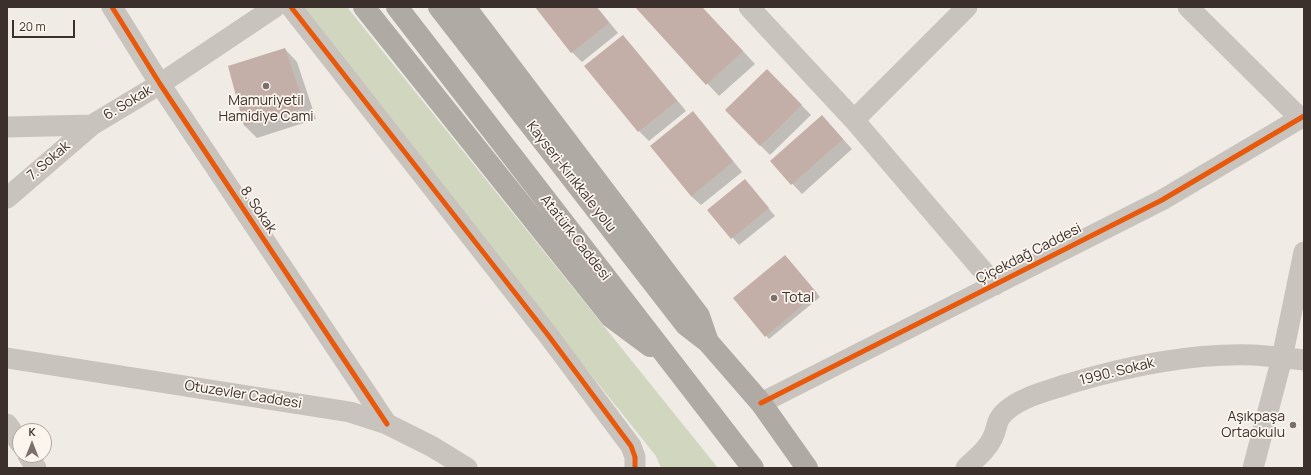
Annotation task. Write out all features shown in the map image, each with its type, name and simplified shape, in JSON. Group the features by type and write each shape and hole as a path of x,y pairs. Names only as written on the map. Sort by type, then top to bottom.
{"highway":[{"path":"364,7 611,317 670,361"},
{"name":"Atatürk Caddesi","path":"397,7 753,468"},
{"name":"Kayseri-Kırıkkale yolu","path":"439,7 686,325 708,342"},
{"path":"466,7 699,316 708,342 761,403 807,468"}],"street":[{"name":"8. Sokak","path":"112,7 160,84 387,424"},
{"name":"6. Sokak","path":"7,127 92,125 160,84 275,7"},
{"path":"291,7 548,335 631,446 635,457 635,468"},
{"path":"749,7 854,120 995,285"},
{"path":"854,120 967,7"},
{"path":"1188,7 1302,117"},
{"name":"Çiçekdağ Caddesi","path":"761,403 1162,200 1302,117"},
{"name":"7. Sokak","path":"7,198 92,125"},
{"path":"1253,468 1282,358 1304,252"},
{"name":"1990. Sokak","path":"966,468 981,454 992,438 998,419 1007,410 1018,402 1050,390 1117,371 1153,363 1189,358 1224,355 1253,355 1304,360"},
{"name":"Otuzevler Caddesi","path":"7,358 350,412 387,424 431,446 467,468"}],"green space":[{"path":"305,7 347,7 718,468 661,468 656,456 461,212 303,9"}],"building":[{"path":"535,7 596,7 609,23 571,53"},
{"path":"635,7 702,7 743,51 706,85"},
{"path":"623,35 677,101 638,132 584,66"},
{"name":"Mamuriyetil Hamidiye Cami","path":"285,48 305,107 244,126 228,66"},
{"path":"767,69 802,105 760,146 725,110"},
{"path":"693,111 733,162 691,196 650,146"},
{"path":"822,115 843,139 791,185 770,161"},
{"path":"745,179 769,208 731,239 707,210"},
{"path":"785,255 817,293 765,337 733,298"}],"cycle path":[{"path":"112,7 160,84 387,424"},
{"path":"291,7 548,335 631,446 635,457 635,468"},
{"path":"761,403 1162,200 1304,116"}],"place":[{"name":"Mamuriyetil Hamidiye Cami","path":"266,86"},
{"name":"Total","path":"774,298"},
{"name":"Aşıkpaşa Ortaokulu","path":"1293,425"}]}
